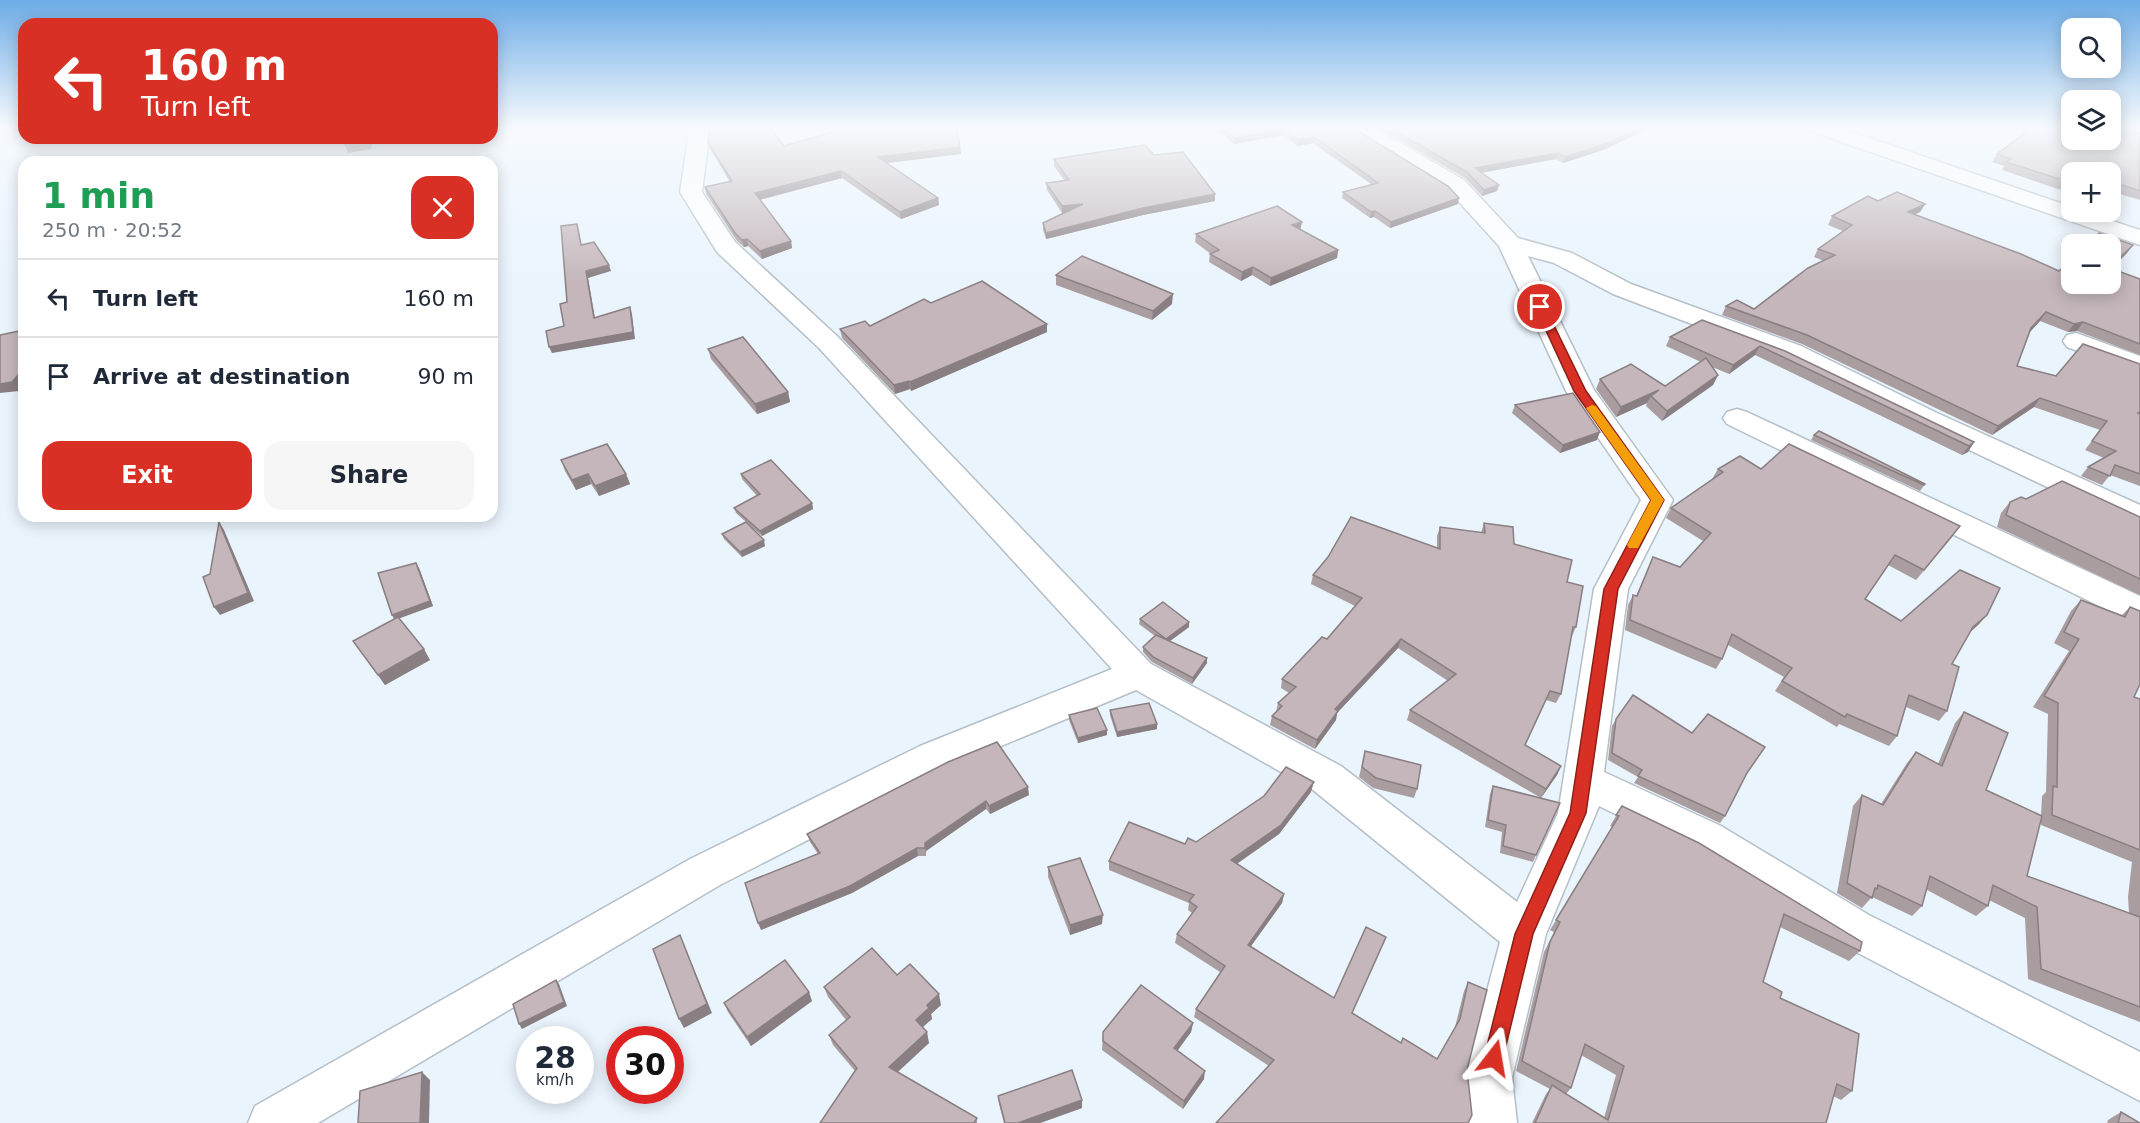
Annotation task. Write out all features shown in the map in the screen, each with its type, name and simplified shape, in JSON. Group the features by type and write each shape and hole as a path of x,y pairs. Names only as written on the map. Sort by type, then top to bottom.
{"street":[{"path":"694,178 691,192 726,247 828,342 1138,674 1327,778 1524,934"},
{"path":"1445,178 1456,185 1510,243 1580,391 1657,500 1611,589 1578,813 1524,934 1488,1078 1493,1123"},
{"path":"1967,178 2140,238"},
{"path":"1510,243 1563,258 1622,289 1791,352 1927,419 2140,518"},
{"path":"2076,341 2140,366"},
{"path":"1737,418 2140,610"},
{"path":"272,1123 705,872 934,757 1138,674"},
{"path":"1583,780 1707,839 1854,929 2140,1077"}],"building":[{"path":"730,178 812,178 755,193 791,241 760,251 747,239 742,240 735,233 705,187 732,181"},
{"path":"852,178 909,178 938,198 900,212"},
{"path":"1068,178 1203,178 1215,194 1143,208 1046,233 1043,223 1083,204 1062,206 1046,183 1069,180"},
{"path":"1372,178 1436,178 1448,186 1459,198 1391,222 1375,211 1371,212 1343,192 1378,183"},
{"path":"1473,178 1490,178 1499,185 1484,190"},
{"path":"2121,178 2140,178 2140,191 2121,185"},
{"path":"1897,192 1925,204 1908,212 2021,254 2059,271 2061,269 2061,294 2121,294 2121,272 2140,279 2140,344 2083,322 2074,324 2046,312 2031,328 2017,366 2056,376 2083,344 2140,364 2140,412 2138,413 2140,414 2140,474 2115,465 2110,476 2088,467 2116,451 2092,441 2107,421 2040,398 1998,426 1807,335 1726,306 1737,300 1754,309 1808,268 1835,255 1818,249 1852,225 1832,216 1868,196 1878,201"},
{"path":"1277,206 1302,222 1292,225 1338,250 1271,278 1253,267 1242,272 1210,254 1219,250 1196,234"},
{"path":"577,224 581,245 594,242 609,265 586,271 594,318 630,307 633,332 549,347 546,331 564,326 560,304 567,302 561,226"},
{"path":"2121,241 2133,245 2121,256"},
{"path":"1082,256 1173,294 1153,311 1056,275"},
{"path":"982,281 1047,324 910,382 894,385 840,329 865,321 870,326 924,299 931,303"},
{"path":"1702,320 1785,351 1974,442 1969,446 1760,346 1733,365 1670,337"},
{"path":"18,331 18,375 12,382 0,384 0,335"},
{"path":"743,337 788,392 755,404 708,349"},
{"path":"1706,358 1718,375 1667,411 1651,396 1659,390 1621,407 1600,379 1631,364 1665,386"},
{"path":"1573,393 1600,432 1563,445 1515,405"},
{"path":"1819,431 1925,484 1814,435"},
{"path":"607,444 626,474 595,486 588,474 572,480 561,460"},
{"path":"1789,444 1960,526 1924,570 1895,555 1865,599 1901,621 1960,570 2000,588 1987,615 1973,627 1952,664 1959,667 1947,711 1909,695 1897,736 1847,714 1845,717 1782,681 1792,668 1732,634 1722,659 1630,620 1633,595 1637,596 1653,557 1680,567 1711,533 1671,508 1723,472 1718,469 1740,456 1761,469"},
{"path":"771,460 812,503 760,531 734,508 760,494 741,474"},
{"path":"2062,481 2140,517 2140,579 2006,515 2010,502 2021,497 2026,499"},
{"path":"1351,517 1440,549 1440,527 1485,533 1484,523 1513,527 1514,544 1572,560 1567,582 1583,586 1561,694 1550,691 1525,745 1561,766 1546,789 1410,710 1456,674 1401,639 1335,709 1338,711 1317,740 1272,716 1282,706 1278,703 1296,687 1282,679 1322,637 1327,639 1362,598 1313,575 1328,557"},
{"path":"219,522 248,593 214,607 203,577 210,574"},
{"path":"746,522 764,540 740,552 722,534"},
{"path":"416,563 430,601 392,615 378,573"},
{"path":"2081,600 2125,617 2130,607 2140,611 2140,684 2134,697 2140,699 2140,850 2052,815 2053,786 2057,787 2058,703 2044,696 2079,639 2064,632"},
{"path":"1163,602 1189,622 1166,639 1140,619"},
{"path":"398,617 424,649 378,675 353,641"},
{"path":"1156,635 1207,658 1193,678 1153,657 1143,647"},
{"path":"1633,695 1692,733 1708,714 1765,747 1747,773 1725,816 1638,776 1642,770 1612,753 1616,719"},
{"path":"1149,703 1157,724 1117,732 1110,710"},
{"path":"1097,708 1107,730 1078,738 1069,715"},
{"path":"1964,712 2008,733 1986,790 2042,816 2027,876 2140,917 2140,1007 2041,969 2037,907 1993,885 1988,906 1930,876 1922,906 1878,885 1872,898 1847,883 1862,795 1883,805 1916,752 1942,766"},
{"path":"997,742 1028,787 989,806 986,801 925,843 925,848 917,848 850,886 758,923 745,883 820,853 807,834 948,762"},
{"path":"1365,751 1421,765 1417,789 1376,778 1362,767"},
{"path":"1286,767 1314,782 1281,825 1231,860 1284,894 1248,945 1334,998 1366,927 1386,937 1352,1013 1401,1043 1403,1038 1437,1059 1460,1019 1468,982 1487,990 1467,1070 1472,1115 1468,1123 1216,1123 1274,1060 1196,1009 1225,966 1177,934 1197,907 1189,901 1194,895 1109,861 1129,822 1185,844 1188,838 1196,842 1264,796"},
{"path":"1493,786 1560,803 1536,855 1503,846 1506,825 1488,820"},
{"path":"1622,806 1699,843 1862,942 1860,951 1784,914 1763,982 1782,992 1780,998 1859,1034 1852,1091 1837,1084 1826,1123 1535,1123 1552,1085 1608,1120 1624,1066 1585,1044 1571,1088 1522,1061 1550,942 1560,922 1556,920 1619,816 1616,815"},
{"path":"1080,858 1103,915 1070,925 1048,867"},
{"path":"680,935 707,1004 679,1019 653,949"},
{"path":"872,948 897,975 910,964 939,994 916,1020 927,1032 889,1067 977,1118 974,1123 820,1123 857,1068 829,1035 850,1017 824,987"},
{"path":"785,960 809,992 747,1037 724,1003"},
{"path":"556,980 564,1002 519,1024 513,1004"},
{"path":"1141,985 1193,1023 1174,1048 1205,1071 1184,1101 1103,1041 1103,1032"},
{"path":"1072,1070 1082,1100 1018,1123 1005,1123 998,1096"},
{"path":"422,1072 420,1123 358,1123 360,1091"},
{"path":"2121,1112 2140,1123 2118,1123"}],"slow traffic":[{"path":"1592,408 1657,500 1634,545"}],"route":[{"path":"1494,1058 1524,934 1578,813 1611,589 1657,500 1580,391 1540,307"}]}
